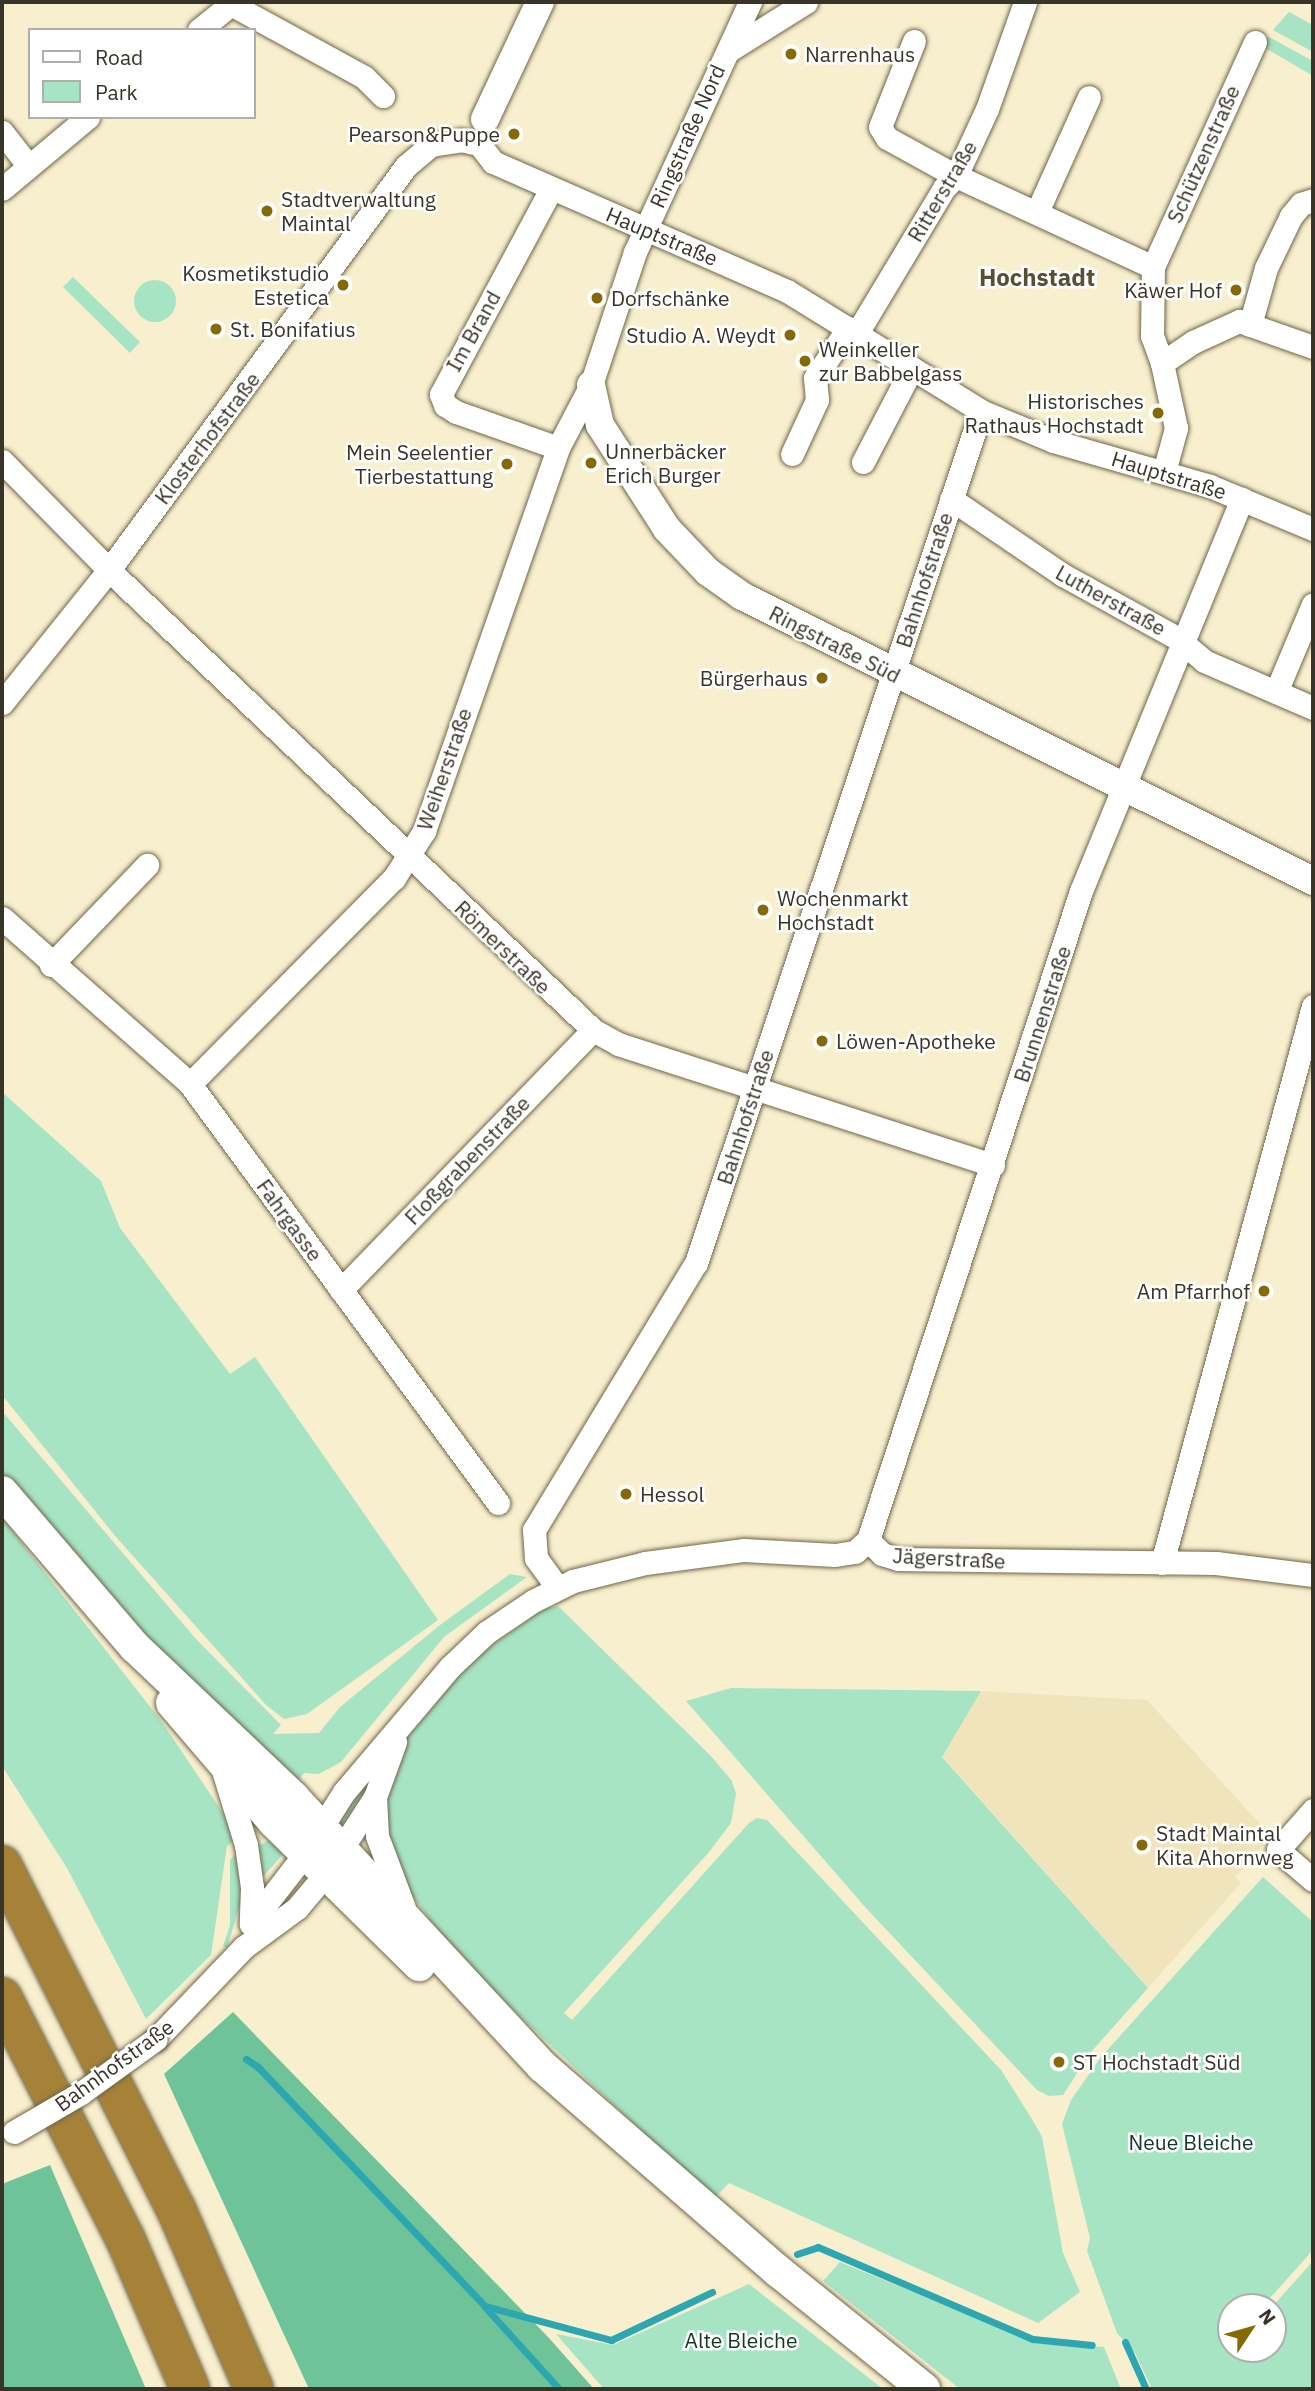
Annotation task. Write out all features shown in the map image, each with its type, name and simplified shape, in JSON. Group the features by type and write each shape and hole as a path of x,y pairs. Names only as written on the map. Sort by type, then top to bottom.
{"highway":[{"path":"2,1865 171,2197 254,2389"},
{"path":"2,1997 125,2238 190,2389"}],"main road":[{"path":"2,1492 135,1647 458,2002 542,2066 768,2263 924,2389"},
{"path":"135,1647 186,1723 222,1765 414,1931 542,2066"}],"street":[{"path":"482,131 540,2"},
{"path":"725,53 750,2"},
{"name":"Ringstraße Nord","path":"645,231 725,53 806,2"},
{"name":"Ritterstraße","path":"852,330 944,188 956,176 987,109 1025,2"},
{"path":"201,28 228,4 364,77 383,96"},
{"path":"914,41 880,127 887,138 956,176 1153,267 1152,336 1163,363 1176,428 1164,472"},
{"name":"Schützenstraße","path":"1153,267 1255,42"},
{"path":"1037,212 1088,97"},
{"path":"2,189 86,119"},
{"name":"Hauptstraße","path":"482,131 493,162 645,231 748,272 852,330 981,411 1054,441 1164,472 1242,499 1313,529"},
{"name":"Klosterhofstraße","path":"2,703 109,570 406,166 431,145 461,140 482,131"},
{"path":"2,132 28,165"},
{"name":"Im Brand","path":"551,189 443,385 442,400 456,412 558,448"},
{"path":"1251,325 1266,268 1291,216 1301,204 1313,200"},
{"path":"591,385 645,231"},
{"path":"1163,363 1193,342 1239,321 1313,347"},
{"path":"792,454 817,400 816,378 852,330"},
{"path":"863,462 912,368"},
{"name":"Weiherstraße","path":"190,1084 394,878 424,831 558,448 591,385"},
{"name":"Ringstraße Süd","path":"591,385 594,413 667,529 700,564 742,596 893,674 1313,881"},
{"name":"Bahnhofstraße","path":"8,2135 81,2093 156,2039 244,1947 297,1909 344,1792 465,1651 507,1617 557,1587 536,1558 534,1530 691,1275 981,411"},
{"name":"Römerstraße","path":"2,461 109,570 593,1030 618,1044 993,1165"},
{"name":"Lutherstraße","path":"951,499 1063,575 1185,646 1204,661 1313,708"},
{"name":"Brunnenstraße","path":"868,1540 1081,891 1185,646 1242,499"},
{"path":"1276,692 1313,604"},
{"path":"51,965 147,865"},
{"name":"Fahrgasse","path":"2,918 51,965 190,1084 498,1503"},
{"path":"1161,1563 1313,1006"},
{"name":"Floßgrabenstraße","path":"341,1290 593,1030"},
{"name":"Jägerstraße","path":"557,1587 681,1557 744,1550 835,1555 855,1552 868,1540 882,1554 898,1559 1228,1564 1313,1575"},
{"name":"Bahnhofstraße","path":"252,1922 375,1797 400,1729"},
{"name":"Bahnhofstraße","path":"222,1765 246,1845 252,1922 244,1947"},
{"name":"Bahnhofstraße","path":"375,1797 380,1847 414,1931"},
{"path":"1313,1810 1278,1850 1313,1881"}],"shaded area":[{"name":"Stadt Maintal Kita Ahornweg","path":"981,1691 1147,1700 1271,1836 1235,1877 1241,1883 1148,1988 942,1756"}],"green space":[{"path":"1289,12 1313,25 1313,52 1273,30"},
{"path":"1269,37 1313,61 1313,76 1260,45"},
{"path":"73,277 140,342 130,353 63,287"},
{"path":"155,280 170,286 176,301 170,316 155,322 140,316 134,301 140,286"},
{"path":"2,1092 101,1181 120,1228 230,1374 255,1357 438,1620 307,1714 284,1719 266,1705 116,1537 2,1395"},
{"path":"2,1411 196,1639 281,1725 273,1734 319,1733 340,1707 440,1625 510,1574 527,1577 444,1637 341,1762 319,1774 304,1773 296,1784 159,1653 2,1474"},
{"path":"2,1518 162,1722 225,1816 234,1841 227,1846 211,1955 146,2019 67,1868 2,1766"},
{"path":"558,1606 711,1756 732,1781 736,1794 731,1823 709,1852 564,2013 572,2020 749,1823 757,1818 767,1820 1001,2070 1035,2124 1042,2137 1063,2253 1080,2292 1038,2323 729,2183 714,2199 459,1959 408,1890 389,1846 387,1826 389,1777 400,1746 471,1660 544,1609"},
{"path":"731,1688 981,1691 942,1757 1148,1988 1091,2052 1063,2095 1049,2096 1037,2090 866,1908 686,1701"},
{"path":"375,1772 354,1814 342,1825 335,1824 341,1809"},
{"path":"269,1840 284,1853 262,1878 255,1848"},
{"path":"237,1852 242,1898 227,1948 223,1946 230,1925 230,1860"},
{"name":"Neue Bleiche","path":"1263,1877 1313,1922 1313,2250 1275,2293 1217,2293 1217,2363 1287,2363 1287,2293 1284,2293 1313,2261 1313,2389 1152,2389 1135,2353 1117,2333 1087,2251 1090,2238 1062,2124 1071,2100 1101,2057"},
{"path":"233,2012 549,2338 594,2389 309,2389 164,2074"},
{"path":"50,2165 146,2389 2,2389 2,2184"},
{"name":"Alte Bleiche","path":"840,2262 1037,2343 1104,2347 1121,2389 960,2389 823,2281"},
{"name":"Alte Bleiche","path":"749,2284 883,2389 604,2389 556,2334 613,2345"}],"waterway":[{"path":"246,2059 258,2067 485,2306 611,2340 712,2292"},
{"path":"797,2254 818,2247 1033,2339 1092,2345"},
{"path":"485,2307 559,2389"},
{"path":"1125,2342 1146,2389"}],"place":[{"name":"Narrenhaus","path":"791,54"},
{"name":"Pearson&Puppe","path":"514,134"},
{"name":"Stadtverwaltung Maintal","path":"267,211"},
{"name":"Kosmetikstudio Estetica","path":"343,285"},
{"name":"Käwer Hof","path":"1236,290"},
{"name":"Dorfschänke","path":"597,298"},
{"name":"St. Bonifatius","path":"216,329"},
{"name":"Studio A. Weydt","path":"790,335"},
{"name":"Weinkeller zur Babbelgass","path":"805,361"},
{"name":"Historisches Rathaus Hochstadt","path":"1158,413"},
{"name":"Unnerbäcker Erich Burger","path":"591,463"},
{"name":"Mein Seelentier Tierbestattung","path":"507,464"},
{"name":"Bürgerhaus","path":"822,678"},
{"name":"Wochenmarkt Hochstadt","path":"763,910"},
{"name":"Löwen-Apotheke","path":"822,1041"},
{"name":"Am Pfarrhof","path":"1264,1291"},
{"name":"Hessol","path":"626,1494"},
{"name":"Stadt Maintal Kita Ahornweg","path":"1142,1845"},
{"name":"ST Hochstadt Süd","path":"1059,2062"}],"district":[{"name":"Hochstadt","path":"1037,278"}]}
